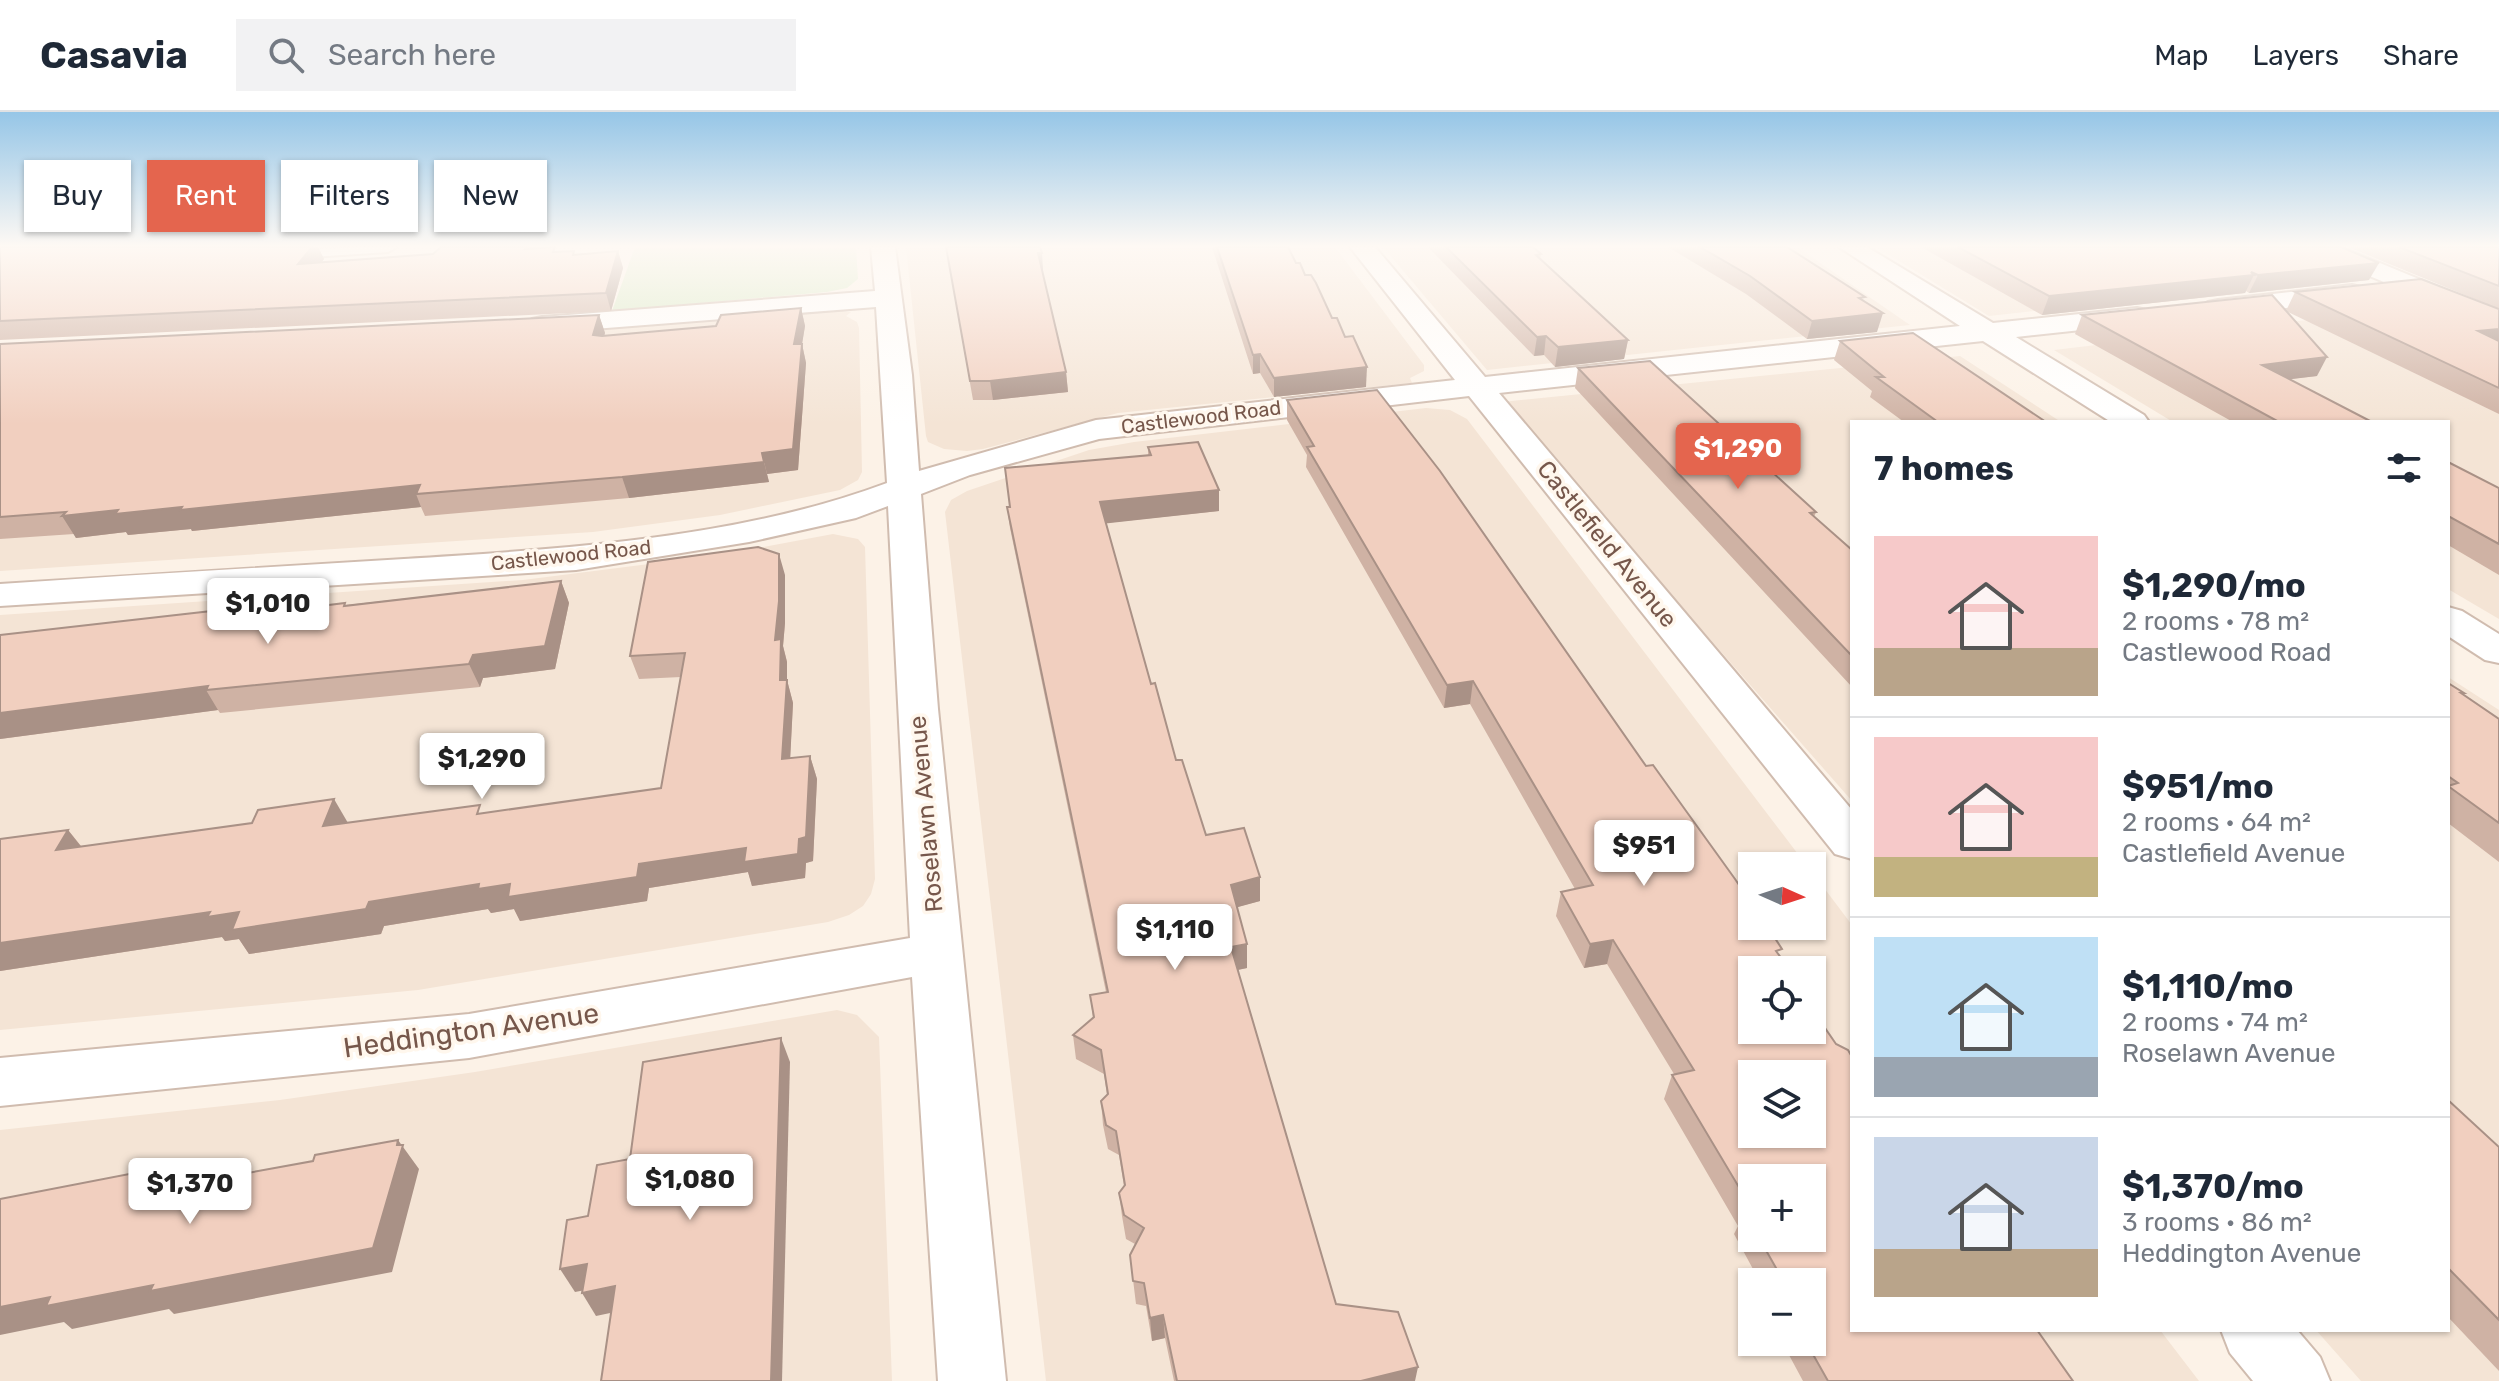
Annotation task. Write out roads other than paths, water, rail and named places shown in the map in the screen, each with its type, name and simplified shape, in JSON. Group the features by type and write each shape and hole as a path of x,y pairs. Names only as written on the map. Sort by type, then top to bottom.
{"street":[{"path":"519,327 795,306"},
{"name":"Roselawn Avenue","path":"891,306 972,1381"},
{"name":"Castlefield Avenue","path":"1411,306 1850,840"},
{"path":"1946,306 2130,420"},
{"name":"Castlewood Road","path":"0,595 576,559 749,531 844,511 958,468 1096,430 2231,306"},
{"path":"2462,306 2499,322"},
{"path":"2450,620 2499,651"},
{"name":"Heddington Avenue","path":"0,1082 469,1036 938,953"},
{"path":"2256,1332 2296,1381"}]}
